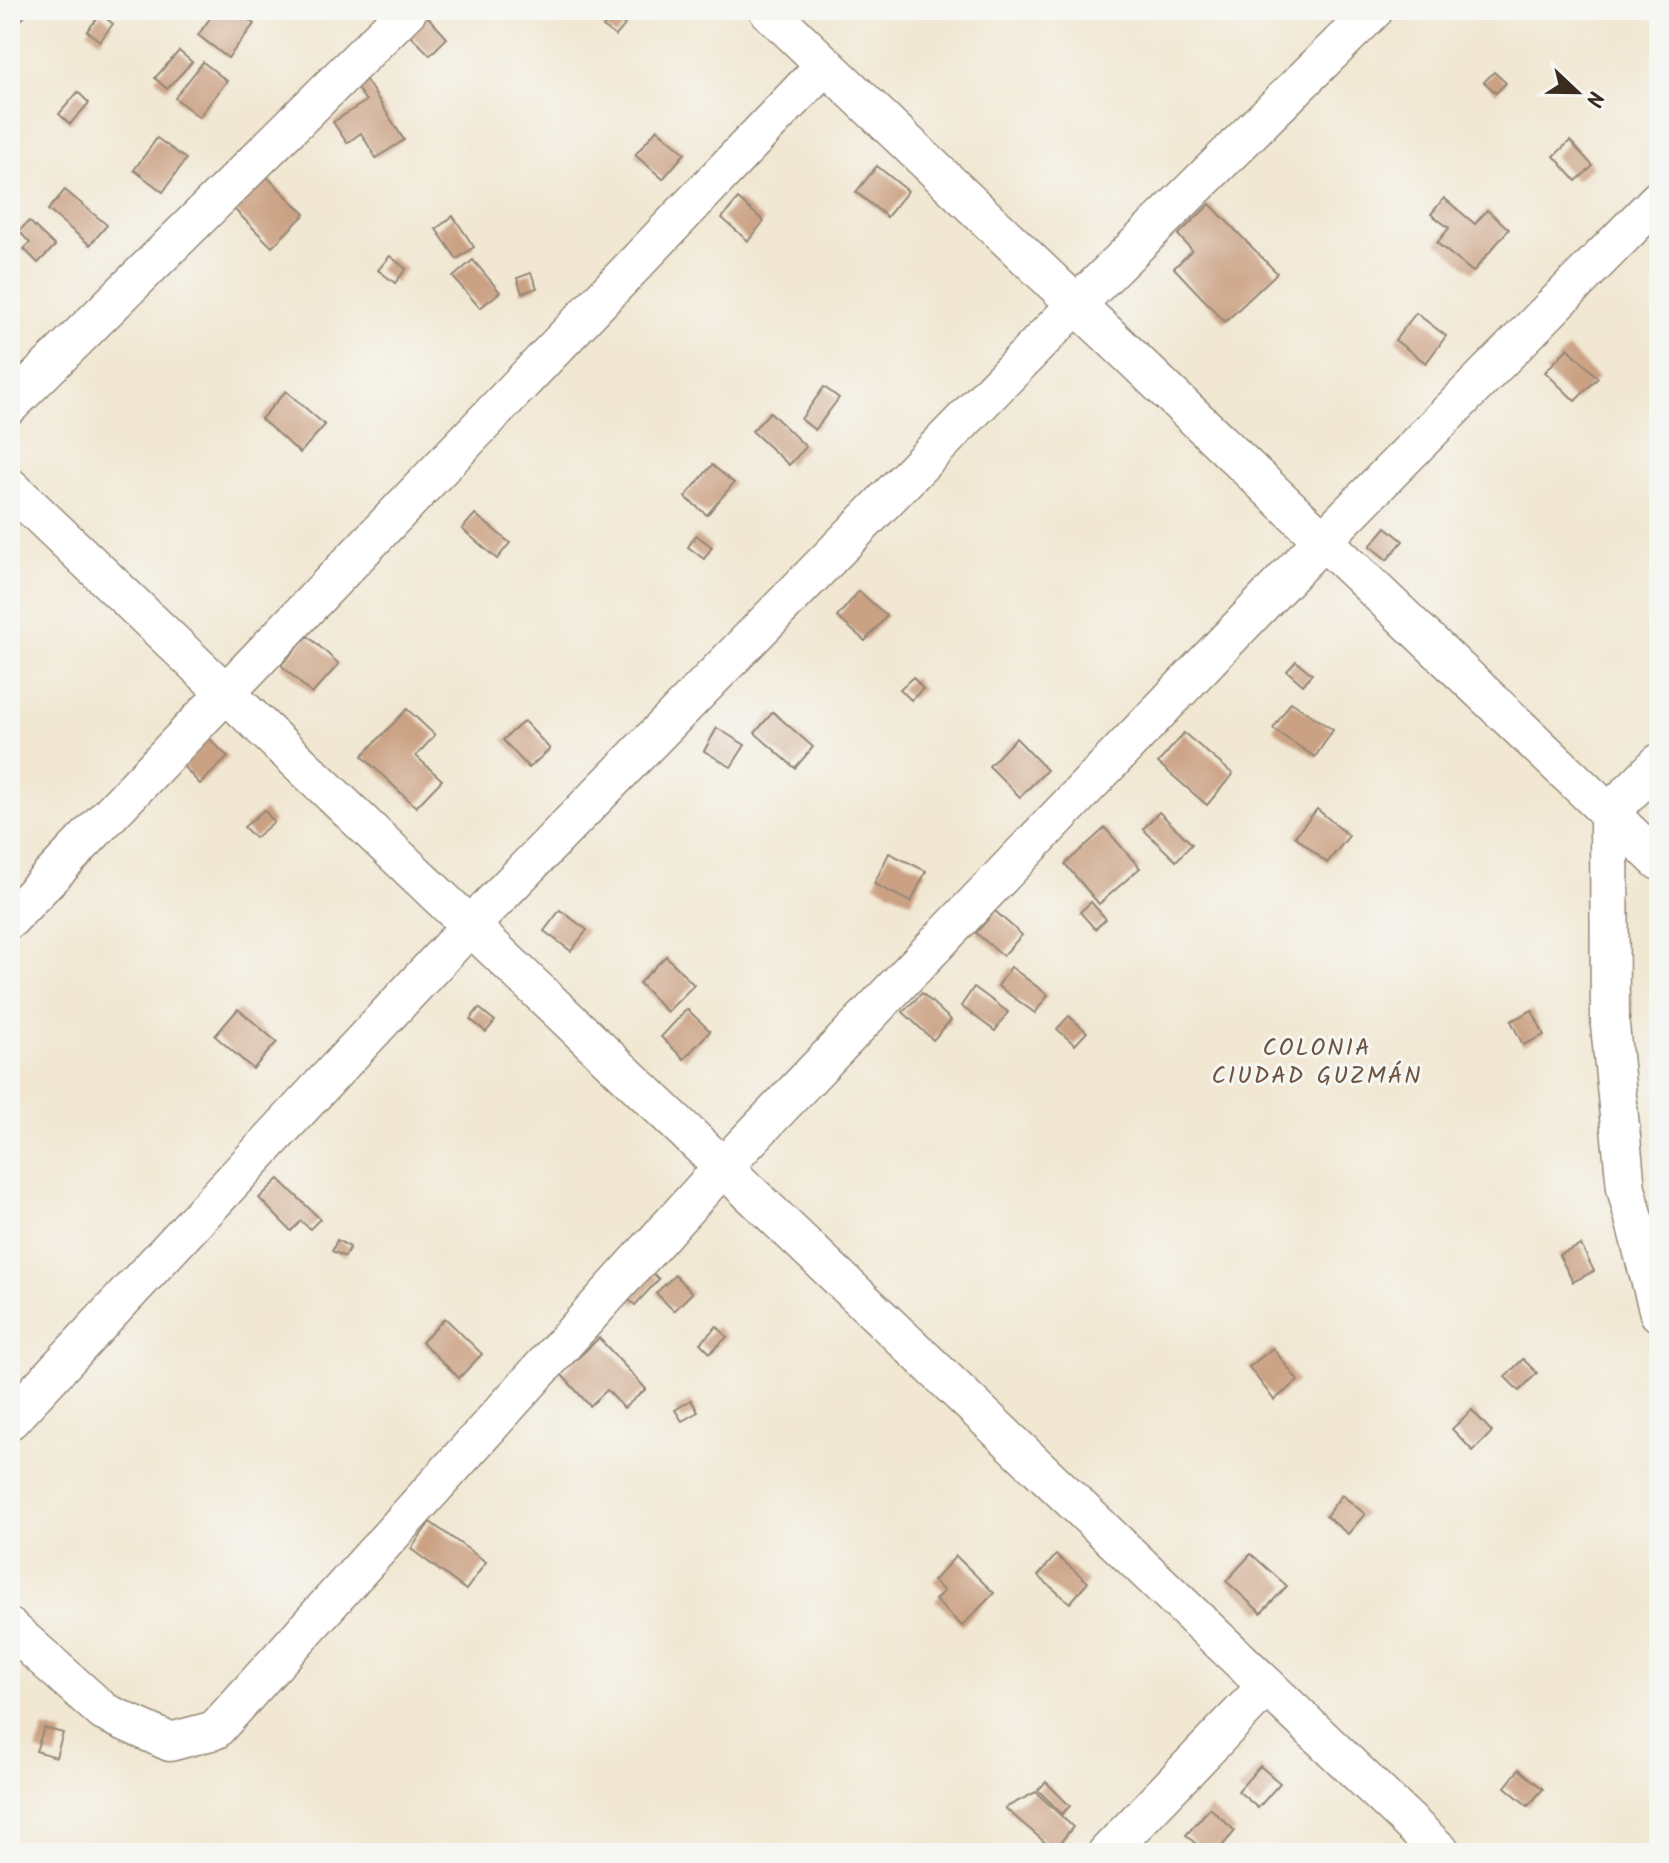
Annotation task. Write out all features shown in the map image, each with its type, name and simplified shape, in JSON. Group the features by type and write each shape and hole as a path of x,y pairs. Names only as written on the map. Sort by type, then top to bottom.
{"street":[{"path":"10,405 408,10"},
{"path":"768,10 1659,861"},
{"path":"10,1420 472,924 1076,305 1374,10"},
{"path":"10,919 825,65"},
{"path":"10,1628 104,1712 170,1742 215,1730 723,1167 1323,540 1659,199"},
{"path":"10,487 472,924 1442,1853"},
{"path":"1659,763 1609,813 1610,1025 1626,1188 1659,1313"},
{"path":"1107,1853 1267,1686"}],"building":[{"path":"10,10 20,10 25,16 10,31"},
{"path":"216,10 235,10 254,24 228,58 198,35"},
{"path":"101,14 113,24 100,41 87,31"},
{"path":"426,15 447,38 430,55 408,33"},
{"path":"611,15 625,25 616,36 603,27"},
{"path":"179,51 192,62 167,89 155,78"},
{"path":"203,62 227,81 199,117 175,98"},
{"path":"1494,72 1506,83 1496,93 1484,82"},
{"path":"366,80 404,140 376,158 361,133 347,143 333,122 366,101 356,87"},
{"path":"78,92 89,103 70,124 59,114"},
{"path":"657,129 685,153 663,179 635,155"},
{"path":"157,138 186,159 163,192 134,170"},
{"path":"1570,141 1593,166 1576,181 1554,156"},
{"path":"256,166 305,214 272,247 224,199"},
{"path":"877,166 908,191 887,217 856,192"},
{"path":"65,190 107,225 90,245 48,210"},
{"path":"1444,198 1475,224 1487,210 1509,229 1473,272 1437,243 1449,228 1431,214"},
{"path":"738,199 764,221 748,241 722,218"},
{"path":"1210,204 1277,273 1225,322 1174,268 1192,250 1178,235"},
{"path":"453,216 474,247 457,259 436,229"},
{"path":"29,221 55,246 38,263 24,249 30,243 19,231"},
{"path":"390,256 406,269 395,283 378,270"},
{"path":"473,260 500,292 480,308 453,277"},
{"path":"531,273 537,288 522,293 517,278"},
{"path":"1416,313 1446,336 1426,363 1395,340"},
{"path":"1568,348 1598,378 1575,401 1545,372"},
{"path":"824,387 839,398 815,430 801,419"},
{"path":"286,391 325,425 300,453 261,419"},
{"path":"770,412 806,447 789,465 752,431"},
{"path":"712,465 734,483 707,515 685,497"},
{"path":"475,514 510,543 497,559 462,529"},
{"path":"1386,527 1403,541 1387,560 1370,546"},
{"path":"696,535 712,547 704,559 688,547"},
{"path":"859,591 887,616 865,641 837,617"},
{"path":"308,636 339,664 312,694 281,665"},
{"path":"1296,661 1312,674 1303,685 1287,671"},
{"path":"913,677 923,689 911,700 900,689"},
{"path":"1291,702 1333,730 1315,757 1273,729"},
{"path":"407,709 435,735 416,756 442,780 416,807 362,756"},
{"path":"773,712 813,747 795,768 755,733"},
{"path":"524,721 550,749 529,768 503,740"},
{"path":"717,728 745,745 731,767 704,751"},
{"path":"1184,733 1233,774 1207,805 1158,763"},
{"path":"206,735 228,757 200,784 179,762"},
{"path":"1016,738 1047,770 1020,797 989,766"},
{"path":"1317,809 1349,836 1327,863 1295,836"},
{"path":"264,810 274,822 255,838 244,827"},
{"path":"1159,812 1192,844 1176,861 1143,829"},
{"path":"1105,828 1140,868 1099,904 1065,864"},
{"path":"889,853 926,871 911,902 874,884"},
{"path":"1091,902 1106,919 1095,929 1080,912"},
{"path":"560,910 587,930 571,951 544,931"},
{"path":"995,911 1022,935 1003,956 976,933"},
{"path":"666,956 694,985 667,1012 639,983"},
{"path":"1011,967 1048,995 1035,1013 998,986"},
{"path":"974,987 1008,1012 995,1031 961,1006"},
{"path":"922,993 951,1020 933,1040 903,1012"},
{"path":"479,1008 495,1021 486,1032 470,1019"},
{"path":"238,1009 277,1042 253,1069 215,1036"},
{"path":"687,1009 710,1031 684,1059 661,1037"},
{"path":"1532,1010 1544,1035 1523,1045 1511,1021"},
{"path":"1069,1016 1087,1032 1075,1045 1057,1029"},
{"path":"279,1179 320,1219 310,1229 301,1221 291,1231 259,1198"},
{"path":"337,1240 350,1247 345,1257 332,1251"},
{"path":"1581,1245 1594,1271 1573,1282 1559,1255"},
{"path":"644,1265 659,1279 635,1305 620,1292"},
{"path":"675,1275 692,1293 674,1311 656,1293"},
{"path":"445,1318 482,1354 459,1378 422,1342"},
{"path":"717,1326 727,1337 710,1353 700,1343"},
{"path":"599,1338 646,1389 624,1408 607,1390 590,1406 561,1374"},
{"path":"1273,1348 1298,1381 1274,1400 1249,1367"},
{"path":"1523,1359 1537,1373 1519,1391 1505,1377"},
{"path":"691,1400 698,1412 682,1421 675,1410"},
{"path":"1472,1410 1492,1432 1473,1451 1452,1429"},
{"path":"1342,1495 1365,1514 1348,1534 1326,1516"},
{"path":"430,1522 486,1562 466,1590 411,1549"},
{"path":"1251,1554 1287,1586 1261,1613 1226,1581"},
{"path":"1056,1555 1088,1582 1070,1603 1038,1576"},
{"path":"956,1556 994,1593 962,1626 935,1600 944,1591 933,1581"},
{"path":"44,1728 63,1733 56,1757 36,1751"},
{"path":"1260,1766 1280,1783 1258,1808 1238,1791"},
{"path":"1519,1769 1543,1789 1528,1806 1505,1787"},
{"path":"1046,1782 1070,1806 1062,1814 1038,1790"},
{"path":"1036,1792 1073,1827 1054,1850 1005,1808"},
{"path":"1210,1808 1235,1831 1216,1853 1206,1853 1186,1835"}],"district":[{"name":"COLONIA CIUDAD GUZMÁN","path":"1317,1062"}]}
